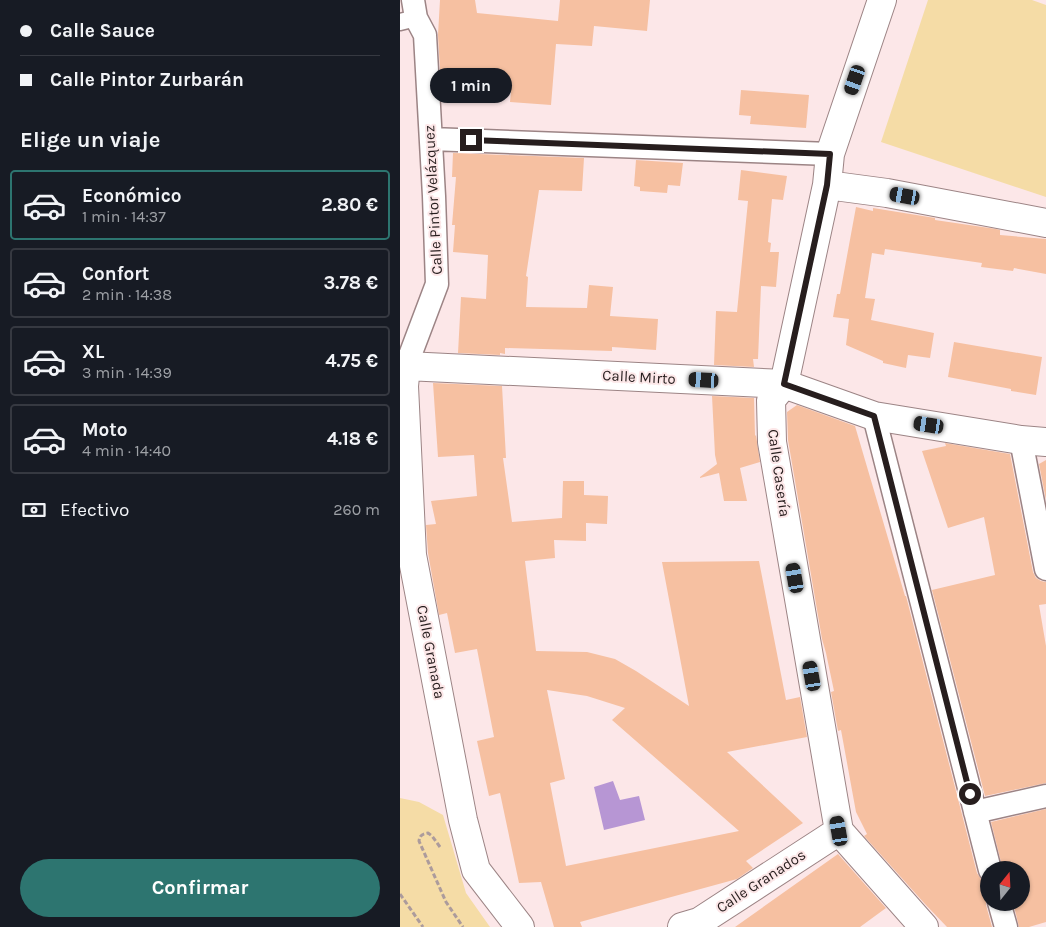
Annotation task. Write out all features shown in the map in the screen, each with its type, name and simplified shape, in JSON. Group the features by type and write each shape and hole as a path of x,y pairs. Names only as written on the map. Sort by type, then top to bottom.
{"street":[{"name":"Calle Casería","path":"839,831 772,442 771,400 784,384 827,185 830,154 882,0"},
{"name":"Calle Pintor Velázquez","path":"403,365 437,284 425,35 410,13"},
{"path":"431,139 830,154"},
{"path":"827,185 887,193 1046,223"},
{"name":"Calle Mirto","path":"403,365 784,384 874,416 1034,441"},
{"name":"Calle Granada","path":"403,365 412,555 463,820 476,870 520,927"},
{"path":"874,416 988,861"},
{"path":"1034,441 1046,568"},
{"path":"975,812 1046,796"},
{"path":"839,831 924,927"},
{"name":"Calle Granados","path":"694,925 839,831"},
{"path":"1002,911 1006,927"}],"path":[{"path":"442,850 428,833 420,837 419,841 446,902 463,927"},
{"path":"400,894 423,927"}],"shaded area":[{"path":"928,0 1032,0 1046,5 1046,197 881,142"},
{"path":"613,781 620,800 639,796 645,820 604,830 594,787"},
{"path":"400,798 419,802 443,815 466,893 490,927 400,927"}],"building":[{"path":"440,0 475,0 477,13 558,21 560,0 650,0 647,31 594,26 592,46 556,44 551,105 510,102 511,92 441,87 438,35"},
{"path":"741,90 809,95 806,128 750,124 751,116 739,115"},
{"path":"453,153 584,158 582,191 539,190 526,276 528,277 526,307 587,308 589,285 613,287 610,316 658,319 656,350 612,347 612,351 505,348 505,354 500,353 500,355 458,353 461,297 486,299 488,255 453,252 455,225 452,225 456,177 452,177"},
{"path":"636,160 683,163 680,186 668,185 667,193 640,191 640,187 634,186"},
{"path":"741,170 787,176 783,200 772,199 768,242 771,243 770,252 779,252 776,287 761,286 758,359 753,359 754,367 714,365 716,311 737,312 748,201 738,200"},
{"path":"856,207 873,211 873,208 996,229 1000,230 1000,235 1046,239 1046,274 1014,268 1013,271 981,267 982,263 885,249 884,255 872,253 865,298 875,299 871,320 934,333 930,358 908,355 906,368 883,363 883,361 846,345 849,319 833,317 837,294 840,294"},
{"path":"954,342 1042,357 1036,395 948,377"},
{"path":"433,383 502,386 506,458 503,458 512,522 562,518 563,481 584,481 584,495 608,496 607,524 586,523 586,541 554,540 555,558 525,561 536,651 587,652 615,659 689,706 662,562 759,561 786,700 800,697 807,737 727,752 803,823 746,861 753,868 737,879 580,922 582,927 554,927 541,882 519,883 500,793 489,796 477,741 494,737 477,649 455,653 447,613 439,615 428,553 426,525 436,524 431,501 477,496 474,455 438,457","holes":["547,690 587,696 625,708 612,720 739,831 566,866 550,783 565,779"]},
{"path":"712,396 754,398 755,436 760,462 740,468 747,501 724,501 719,473 700,478 717,464"},
{"path":"797,405 855,426 906,596 977,873 980,878 980,911 988,911 992,927 947,927 864,836 867,834 856,812 841,730 838,731 831,692 834,691 822,639 788,440 787,412"},
{"path":"945,443 1010,454 1033,572 1036,578 1046,582 1046,604 1039,605 1046,646 1046,783 985,796 932,590 995,575 984,517 948,528 922,451 946,446"},
{"path":"1046,460 1046,500 1039,464"},
{"path":"1046,809 1046,922 1029,927 1019,927 1015,911 1030,911 1030,861 1001,861 991,822"},
{"path":"838,854 886,908 860,927 735,927"}],"route":[{"path":"471,140 830,154 827,185 784,384 874,416 970,794"}]}
